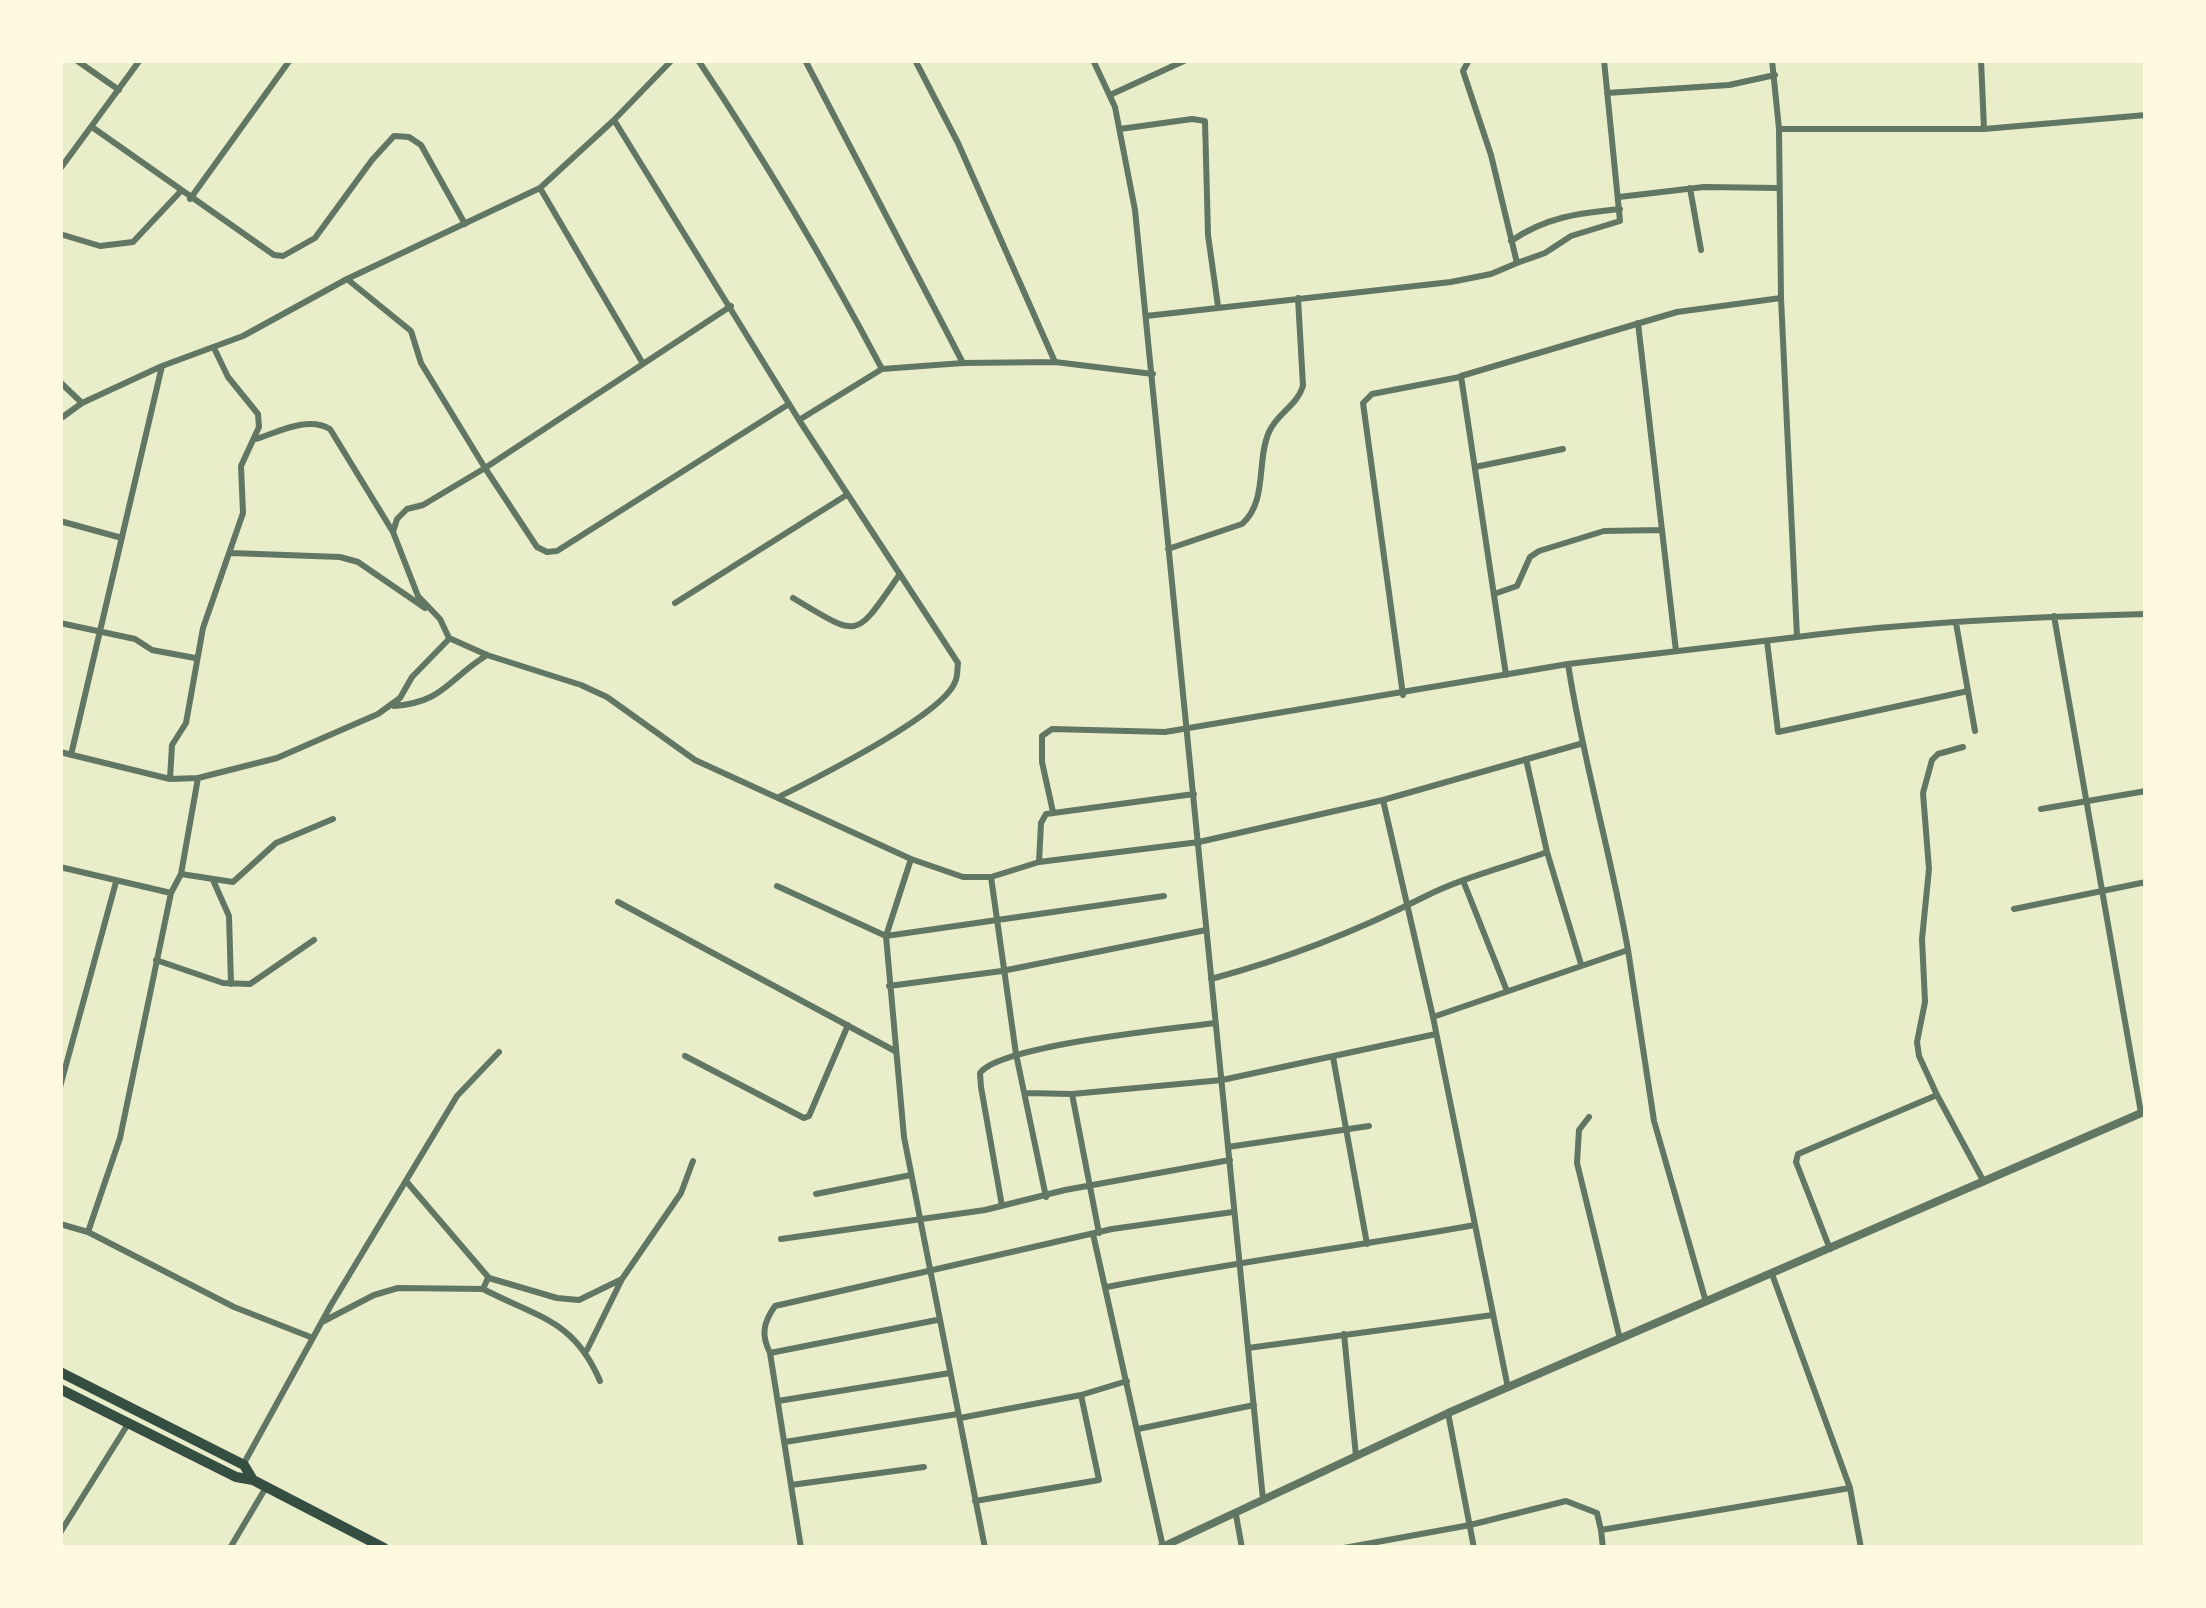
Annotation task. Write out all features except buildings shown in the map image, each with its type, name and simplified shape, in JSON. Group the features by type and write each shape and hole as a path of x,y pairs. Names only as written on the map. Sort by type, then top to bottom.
{"highway":[{"path":"60,1372 244,1465 254,1480"},
{"path":"60,1389 236,1478 254,1480 377,1546"}],"street":[{"path":"76,60 119,90"},
{"path":"60,169 140,60"},
{"path":"190,199 290,60"},
{"path":"60,419 82,403 242,336 347,279 540,188 672,60"},
{"path":"698,60 758,150 882,369"},
{"path":"805,60 962,363"},
{"path":"915,60 958,143 1055,362"},
{"path":"1093,60 1120,129 1135,210 1263,1499"},
{"path":"1110,95 1186,60"},
{"path":"1468,60 1463,71 1491,155 1516,262"},
{"path":"1146,316 1491,274 1545,253 1571,236 1620,221 1604,60"},
{"path":"1772,60 1779,129 1781,298 1797,638"},
{"path":"1981,60 1984,129"},
{"path":"1607,94 1729,85 1775,76"},
{"path":"1779,129 1984,129 2146,116"},
{"path":"1120,129 1192,119 1205,122 1208,235 1218,306"},
{"path":"614,120 845,496 958,663 955,685 933,706 852,759 779,797"},
{"path":"92,127 190,199 283,256 315,238 394,136 410,137 421,146 465,224"},
{"path":"540,188 642,362"},
{"path":"1618,197 1690,188 1779,188"},
{"path":"1690,188 1701,250"},
{"path":"60,234 100,246 133,242 180,192"},
{"path":"1511,241 1565,214 1620,209"},
{"path":"347,279 411,331 421,363 485,468 537,548 547,552 556,551 788,404"},
{"path":"1168,549 1242,524 1250,517 1268,435 1299,400 1303,386 1298,298"},
{"path":"1403,695 1363,403 1372,394 1461,376 1677,312 1781,298"},
{"path":"393,532 407,509 423,505 485,468 731,307"},
{"path":"1638,322 1676,651"},
{"path":"170,779 172,745 186,723 196,658 243,513 241,466 256,439 258,414 228,377 214,348"},
{"path":"799,420 882,369 1055,362 1153,374"},
{"path":"71,755 162,366"},
{"path":"1461,376 1506,675"},
{"path":"60,382 82,403"},
{"path":"256,439 303,424 330,429 393,532 418,596 449,638 607,697 695,760 911,859 963,877 992,878 1040,862 1199,842 1383,800 1580,744"},
{"path":"1475,466 1563,449"},
{"path":"675,603 845,496"},
{"path":"60,521 122,538"},
{"path":"1493,594 1517,586 1538,550 1604,531 1662,530"},
{"path":"230,553 340,557 358,562 434,613"},
{"path":"793,598 844,628 856,628 872,617 900,574"},
{"path":"1054,812 1042,762 1046,731 1154,733 1568,664 1676,651 1956,623 2146,614"},
{"path":"1072,1094 1162,1547 1448,1413 2143,1112 2054,616"},
{"path":"60,623 135,639 166,654 196,658"},
{"path":"1956,623 1975,731"},
{"path":"392,706 449,638"},
{"path":"1767,641 1778,732 1968,691"},
{"path":"60,752 170,779 198,778 277,758 392,706 433,700 457,674 487,655"},
{"path":"1568,664 1580,744 1613,864 1654,1120 1706,1302"},
{"path":"1963,747 1932,760 1923,793 1929,869 1922,939 1925,1001 1917,1042 1937,1095 1984,1182"},
{"path":"1526,759 1581,966"},
{"path":"88,1232 121,1138 198,778"},
{"path":"2041,809 2146,790"},
{"path":"1040,862 1041,823 1046,814 1195,794"},
{"path":"1383,800 1433,1017 1508,1388"},
{"path":"181,874 233,882 276,843 333,819"},
{"path":"1211,980 1283,960 1408,908 1427,895 1547,852"},
{"path":"911,859 886,936 895,1051 911,1175 985,1548"},
{"path":"60,867 171,893"},
{"path":"992,878 1016,1054 1046,1197"},
{"path":"213,880 229,916 231,984"},
{"path":"60,1087 116,882"},
{"path":"2014,908 2146,882"},
{"path":"1464,883 1507,992"},
{"path":"777,886 886,936 1164,896"},
{"path":"617,902 895,1051"},
{"path":"889,986 1002,970 1206,930"},
{"path":"157,960 231,984 257,981 314,940"},
{"path":"1433,1017 1628,950"},
{"path":"1002,1206 980,1073 987,1064 1016,1054 1215,1023"},
{"path":"685,1056 804,1118 848,1025"},
{"path":"1026,1093 1072,1094 1222,1080 1436,1034"},
{"path":"236,1478 406,1180 467,1082 500,1052"},
{"path":"1333,1057 1367,1244"},
{"path":"1830,1249 1796,1162 1798,1154 1937,1095"},
{"path":"1589,1117 1576,1141 1577,1163 1619,1339"},
{"path":"1228,1147 1370,1126"},
{"path":"781,1239 1002,1206 1229,1160"},
{"path":"587,1351 622,1279 680,1193 693,1161"},
{"path":"816,1193 911,1175"},
{"path":"406,1180 489,1278 579,1300 622,1279"},
{"path":"802,1548 763,1330 775,1306 1096,1233 1234,1212"},
{"path":"60,1235 63,1225 88,1232 234,1307 313,1338"},
{"path":"1107,1287 1474,1225"},
{"path":"1772,1274 1850,1488 1861,1548"},
{"path":"483,1289 489,1278"},
{"path":"321,1323 398,1288 483,1289 558,1326 587,1351 600,1382"},
{"path":"1248,1348 1493,1316"},
{"path":"770,1353 938,1320"},
{"path":"1344,1334 1356,1456"},
{"path":"778,1400 950,1373"},
{"path":"785,1442 1081,1395 1126,1382"},
{"path":"976,1501 1099,1480 1081,1395"},
{"path":"1138,1429 1254,1406"},
{"path":"1448,1413 1474,1548"},
{"path":"60,1533 128,1424"},
{"path":"791,1484 924,1467"},
{"path":"230,1548 266,1486"},
{"path":"1601,1531 1850,1488"},
{"path":"1344,1548 1470,1526 1566,1501 1597,1513 1603,1548"},
{"path":"1236,1515 1242,1548"}]}
